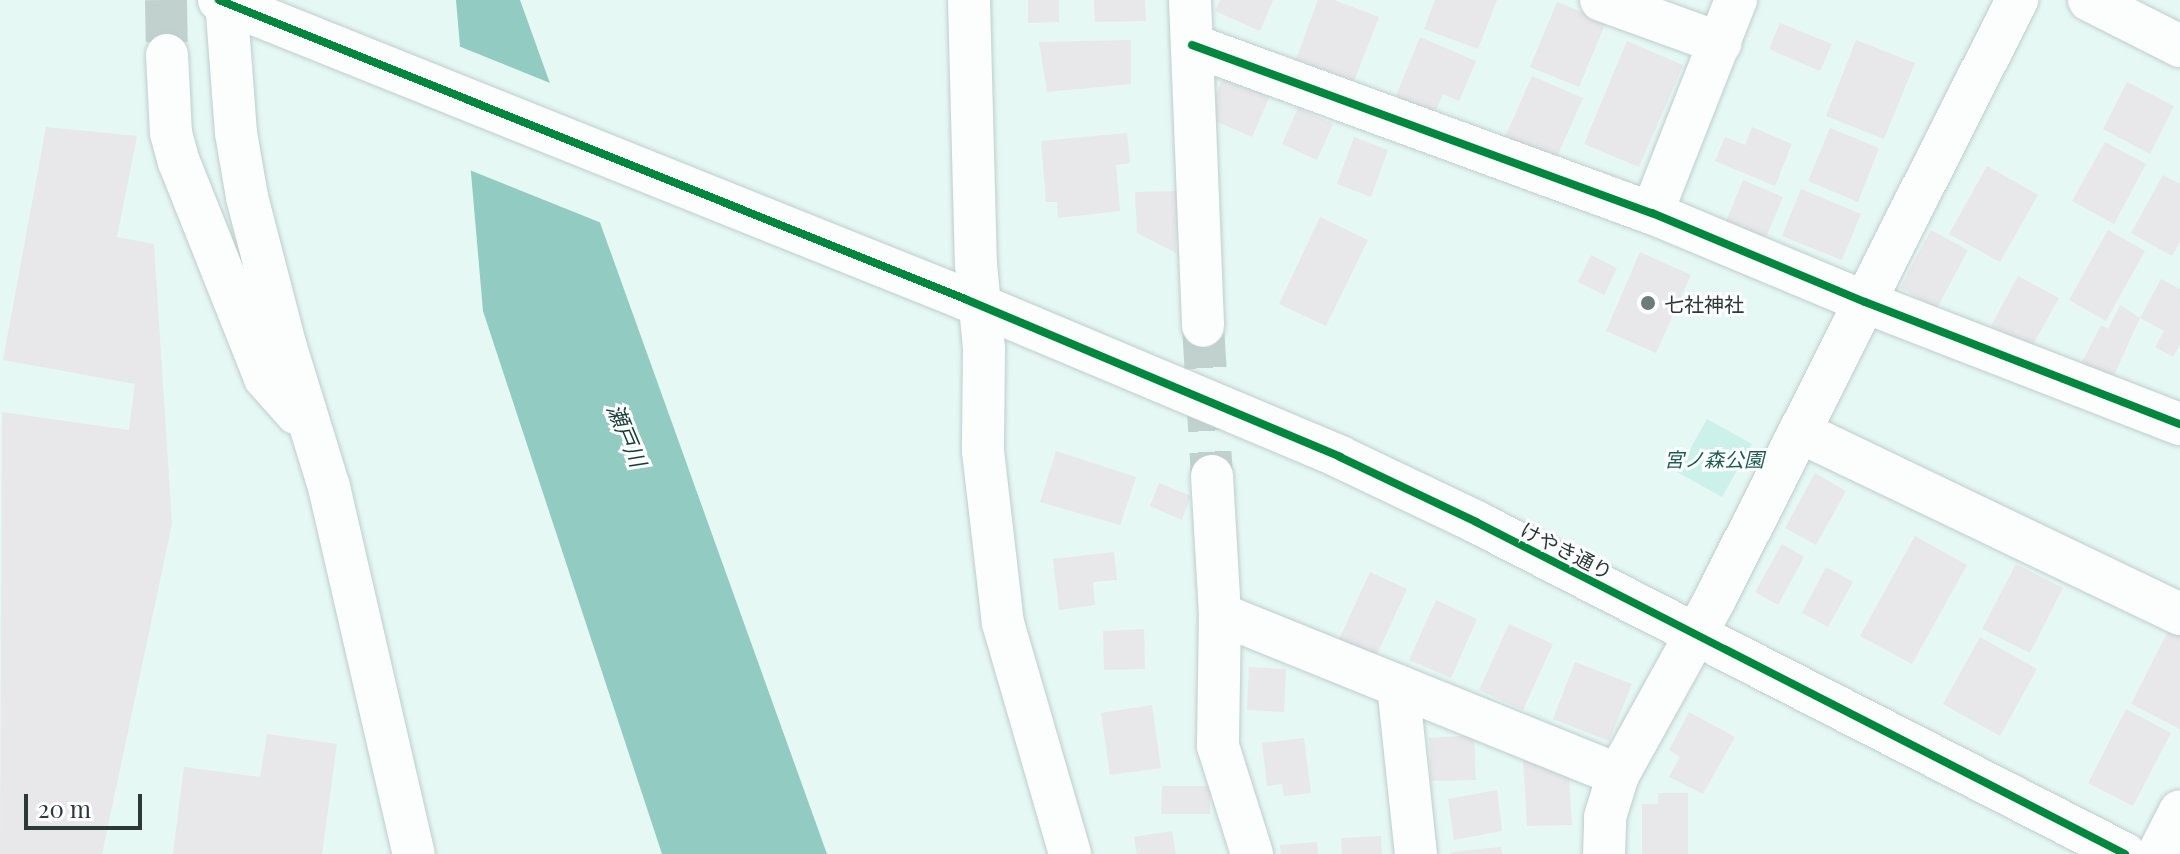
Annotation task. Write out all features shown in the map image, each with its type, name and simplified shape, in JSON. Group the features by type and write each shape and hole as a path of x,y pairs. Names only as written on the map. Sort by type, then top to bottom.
{"street":[{"path":"969,0 976,264 973,303 984,349 983,451 1003,623 1070,854"},
{"path":"1190,0 1203,326"},
{"path":"1601,0 1720,43"},
{"path":"1652,213 1736,0"},
{"path":"1604,854 1605,817 1618,775 1696,634 1800,432 2017,0"},
{"path":"2089,0 2180,46"},
{"path":"229,3 236,133 247,197 329,487 414,854"},
{"name":"けやき通り","path":"229,3 973,303 1340,457 1476,522 2125,854"},
{"path":"1192,45 1652,213 1865,302 2180,424"},
{"path":"167,55 171,133 179,162 265,378 311,428"},
{"path":"1800,432 2180,614"},
{"path":"1212,476 1220,614 1218,746 1252,854"},
{"path":"1220,614 1618,775"},
{"path":"1398,686 1416,854"},
{"path":"2158,854 2180,811"}],"green space":[{"name":"宮ノ森公園","path":"1707,419 1752,444 1722,497 1677,472"}],"water":[{"name":"瀬戸川","path":"456,0 520,0 827,854 662,854 483,311"}],"pier":[{"path":"456,45 555,85 604,224 467,169"}],"building":[{"path":"1028,0 1059,0 1059,22 1028,23"},
{"path":"1094,0 1145,0 1146,21 1095,22"},
{"path":"1220,0 1273,0 1260,31 1215,11"},
{"path":"1318,0 1334,0 1379,17 1354,81 1296,59"},
{"path":"1435,0 1497,0 1478,49 1424,29"},
{"path":"1557,2 1606,22 1579,87 1530,67"},
{"path":"1780,23 1832,44 1820,71 1769,49"},
{"path":"1420,37 1476,61 1459,101 1443,94 1433,118 1394,101"},
{"path":"1131,40 1131,84 1047,92 1039,42"},
{"path":"1856,40 1915,63 1884,139 1826,116"},
{"path":"1627,41 1683,65 1639,167 1584,144"},
{"path":"1224,76 1270,96 1252,137 1206,117"},
{"path":"1532,76 1583,98 1556,159 1505,137"},
{"path":"2127,82 2174,106 2150,154 2103,129"},
{"path":"1298,108 1333,124 1317,160 1282,144"},
{"path":"46,127 137,136 117,237 154,244 172,524 102,854 0,854 2,412 129,430 135,384 3,360"},
{"path":"1752,127 1792,144 1775,186 1715,161 1725,137 1745,145"},
{"path":"1830,128 1879,148 1858,202 1808,181"},
{"path":"1127,133 1130,163 1116,165 1120,211 1058,218 1057,202 1046,202 1041,141"},
{"path":"1354,137 1388,150 1371,197 1337,184"},
{"path":"2105,142 2146,164 2114,224 2072,201"},
{"path":"1987,166 2038,195 2000,262 1949,234"},
{"path":"2163,175 2180,184 2180,242 2172,256 2131,233"},
{"path":"1743,180 1783,197 1765,240 1725,224"},
{"path":"1801,189 1861,214 1842,260 1782,236"},
{"path":"1178,191 1176,253 1137,233 1135,192"},
{"path":"1320,217 1368,240 1326,326 1279,304"},
{"path":"1931,230 1968,250 1937,308 1900,288"},
{"path":"2108,230 2145,251 2106,321 2069,300"},
{"name":"七社神社","path":"1640,252 1691,275 1656,353 1606,331"},
{"path":"1591,255 1617,268 1604,295 1578,282"},
{"path":"2018,276 2059,298 2031,348 1991,326"},
{"path":"2161,279 2180,289 2180,344 2173,357 2155,347 2164,331 2140,318"},
{"path":"2120,305 2140,318 2111,382 2080,366 2101,325 2108,329"},
{"path":"1056,451 1136,477 1120,525 1040,502"},
{"path":"1815,473 1846,491 1816,545 1785,528"},
{"path":"1159,483 1191,496 1182,520 1150,506"},
{"path":"1915,536 1967,565 1912,664 1860,636"},
{"path":"1782,544 1804,557 1778,605 1755,592"},
{"path":"1114,552 1117,580 1093,582 1095,605 1059,610 1053,559"},
{"path":"2016,564 2063,588 2030,653 1982,629"},
{"path":"1826,567 1853,582 1828,627 1802,613"},
{"path":"1370,572 1407,589 1374,661 1337,644"},
{"path":"1436,600 1477,619 1451,678 1409,660"},
{"path":"1509,624 1553,644 1523,710 1479,690"},
{"path":"2170,627 2180,631 2180,729 2131,704"},
{"path":"1144,629 1145,669 1104,670 1103,631"},
{"path":"1980,637 2037,669 2000,736 1943,704"},
{"path":"1575,662 1632,684 1609,741 1553,719"},
{"path":"1249,667 1286,669 1284,712 1247,710"},
{"path":"1152,705 1161,768 1110,775 1101,713"},
{"path":"2126,709 2171,733 2133,806 2088,783"},
{"path":"1689,712 1735,737 1703,794 1669,777 1680,757 1669,750"},
{"path":"267,734 337,744 322,854 173,854 184,767 260,777"},
{"path":"1474,735 1476,780 1431,781 1429,738"},
{"path":"1304,738 1311,793 1284,796 1282,784 1267,786 1262,743"},
{"path":"1523,760 1569,774 1572,825 1527,826"},
{"path":"1162,786 1210,786 1210,814 1161,814"},
{"path":"1497,790 1502,831 1454,840 1448,799"},
{"path":"1658,793 1688,793 1688,854 1642,854 1642,804 1658,804"},
{"path":"1172,831 1176,854 1137,854 1134,837"},
{"path":"1381,836 1382,854 1342,854 1341,838"},
{"path":"1317,842 1318,854 1281,854 1280,845"},
{"path":"1501,847 1502,854 1451,852"}],"tunnel":[{"path":"166,0 167,55"},
{"path":"1203,326 1212,476"}],"cycle path":[{"path":"219,0 965,299 1340,457 1476,522 2125,854"},
{"path":"1192,45 1652,213 1865,302 2180,424"}],"place":[{"name":"七社神社","path":"1648,303"}]}
